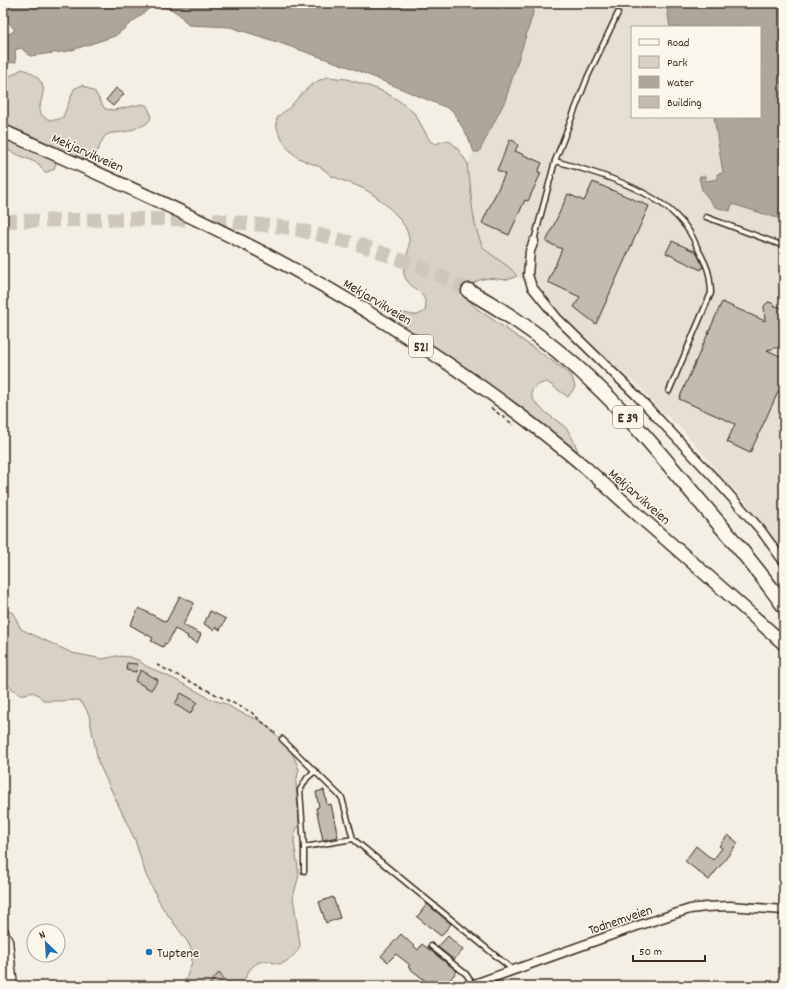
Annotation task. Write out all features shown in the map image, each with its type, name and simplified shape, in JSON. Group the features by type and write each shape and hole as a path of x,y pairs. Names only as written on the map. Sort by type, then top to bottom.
{"highway":[{"name":"E 39","path":"469,291 501,309 535,333 602,390 662,456 760,573 784,606"},
{"name":"E 39","path":"760,573 784,596"}],"main road":[{"name":"Mekjarvikveien","path":"3,131 103,175 214,228 306,276 387,323 413,340 506,405 585,468 782,649"}],"street":[{"path":"534,241 530,252 528,275 532,287 557,318 636,395 716,480 760,529 784,562"},
{"name":"Todnemveien","path":"470,986 637,926 690,910 706,907 730,906 784,910"},
{"path":"3,930 8,941 13,986"}],"lane":[{"path":"534,241 556,161 588,76 618,13"},
{"path":"556,161 596,172 652,196 681,220 690,232 708,269 711,293 669,391"},
{"path":"706,217 784,246"},
{"path":"282,739 342,798 353,840 513,970"},
{"path":"304,871 300,790 307,778 315,771"},
{"path":"304,847 353,840"},
{"path":"431,946 466,974 470,980 470,986"}],"path":[{"path":"491,408 515,426"},
{"path":"782,649 784,659"},
{"path":"157,665 251,712 282,739"}],"shaded area":[{"path":"535,3 666,3 670,26 631,26 631,118 714,118 723,174 718,179 706,181 705,176 702,190 715,207 730,211 732,204 784,220 784,551 738,493 730,487 683,430 655,405 636,383 611,364 555,308 536,294 510,268 484,249 482,245 474,218 467,168 474,151 481,150 505,101 532,17"}],"green space":[{"path":"22,69 35,75 42,84 43,91 40,109 43,116 48,119 56,120 63,117 74,89 82,85 95,92 105,109 114,110 143,104 147,106 150,115 149,121 141,126 127,131 112,133 105,136 93,159 88,160 69,155 57,160 54,169 45,173 39,164 3,148 3,85 10,76"},
{"path":"327,77 347,79 382,91 395,98 415,114 430,141 435,144 445,141 451,142 468,164 467,171 470,182 471,199 477,233 480,241 484,249 510,268 517,276 504,280 492,278 481,279 469,286 466,293 476,308 561,367 572,377 575,387 568,397 547,382 536,386 531,394 542,410 569,431 578,451 574,455 566,458 562,456 552,446 515,418 439,365 408,345 395,340 398,323 404,313 415,315 419,314 425,311 426,305 422,295 405,277 404,265 409,246 407,231 402,222 386,204 366,190 332,176 320,167 295,156 283,142 277,127 276,121 279,116 290,107 302,93 316,82"},
{"path":"3,610 13,613 21,629 72,653 103,659 116,656 130,657 138,660 146,666 213,700 226,704 237,711 263,722 290,748 299,769 296,783 299,824 295,833 294,842 299,875 293,897 300,946 292,957 278,964 265,961 256,964 248,972 242,986 182,986 185,982 192,962 191,948 162,907 146,875 135,840 98,762 89,715 79,700 44,701 36,693 20,695 3,681"}],"water":[{"path":"3,3 535,3 532,17 505,101 479,152 474,152 468,137 452,110 349,67 271,40 230,27 188,25 180,15 171,9 162,7 151,7 115,36 69,51 30,56 21,48 15,50 16,62 3,64 3,31 9,34 15,30 8,22 3,21"},
{"path":"666,3 784,3 784,220 732,204 730,211 715,207 702,190 699,177 705,176 706,181 718,179 717,174 723,173 714,118 761,118 761,26 670,26"}],"building":[{"path":"116,88 124,94 113,106 106,100"},
{"path":"510,140 514,141 518,145 515,151 542,163 538,172 541,173 528,201 525,200 509,235 482,223 505,174 497,170"},
{"path":"593,182 649,206 596,324 574,307 580,297 548,282 562,249 546,242 568,194 584,201"},
{"path":"672,241 696,252 703,266 701,270 666,253"},
{"path":"722,302 765,321 764,306 768,302 775,306 781,307 783,310 781,318 784,320 784,346 767,350 784,358 784,379 750,453 727,442 735,424 679,399"},
{"path":"180,596 194,603 183,625 201,634 197,643 175,629 167,644 165,643 163,647 151,641 153,638 130,625 139,608 166,622"},
{"path":"210,611 226,619 220,630 216,627 214,630 204,624"},
{"path":"127,663 137,664 136,672 126,670"},
{"path":"141,670 158,680 151,690 135,681"},
{"path":"181,693 197,702 190,714 175,704"},
{"path":"324,790 327,805 331,804 338,837 323,840 316,808 319,807 316,792"},
{"path":"728,835 738,843 709,880 685,861 696,846 713,860 722,848 719,846"},
{"path":"333,897 340,918 326,923 319,902"},
{"path":"427,904 451,924 441,936 417,917"},
{"path":"401,934 418,950 422,944 457,971 445,986 432,986 408,967 410,965 396,954 388,962 381,956"},
{"path":"448,936 463,950 454,960 438,947"},
{"path":"219,973 230,986 207,986 213,981 212,980"}],"tunnel":[{"path":"3,221 151,219 215,220 291,228 361,245 430,271 469,291"}],"place":[{"name":"Tuptene","path":"149,952"}]}
